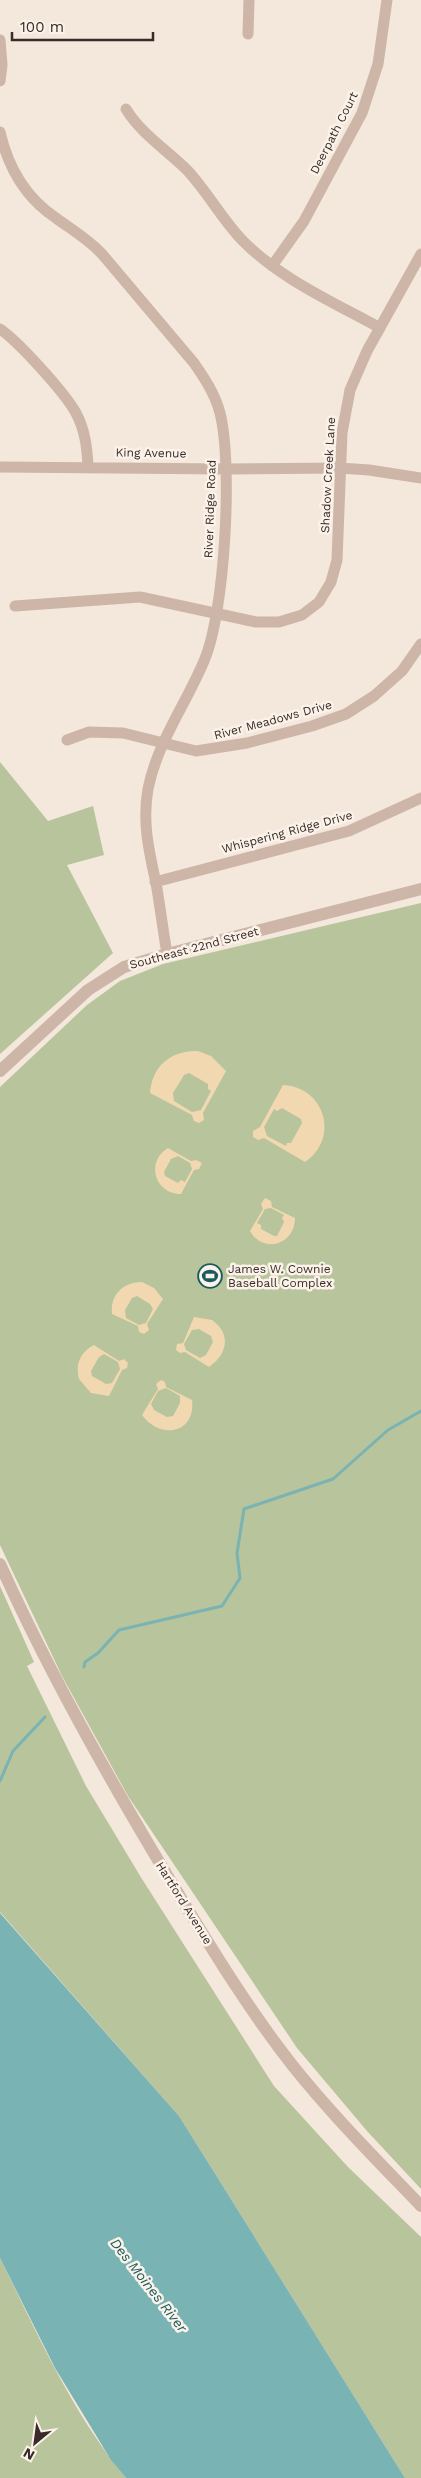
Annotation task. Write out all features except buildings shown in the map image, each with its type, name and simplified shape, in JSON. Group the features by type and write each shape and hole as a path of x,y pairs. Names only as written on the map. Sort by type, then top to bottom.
{"street":[{"path":"248,34 249,0"},
{"name":"Deerpath Court","path":"272,266 304,221 362,113 378,64 388,0"},
{"path":"0,40 2,65 0,81"},
{"path":"126,109 134,122 198,182 242,240 272,266 380,328"},
{"name":"River Ridge Road","path":"0,132 11,166 30,195 43,208 92,243 205,379 220,412 226,469 221,572 216,614 205,659 164,743 148,789 145,815 149,857 156,882 167,954"},
{"name":"Shadow Creek Lane","path":"15,606 140,597 256,622 279,622 302,615 319,602 331,582 337,560 342,434 350,390 359,368 421,254"},
{"path":"0,329 10,336 44,373 75,412 86,440 88,466"},
{"name":"King Avenue","path":"0,466 226,469 340,468 378,471 421,478"},
{"name":"River Meadows Drive","path":"67,740 89,732 124,732 196,751 214,750 312,726 346,714 374,696 402,671 421,644"},
{"name":"Whispering Ridge Drive","path":"156,882 349,831 421,798"},
{"name":"Southeast 22nd Street","path":"0,1071 88,990 124,967 167,954 421,889"},
{"name":"Hartford Avenue","path":"0,1564 52,1669 118,1793 231,1977 291,2064 322,2101 421,2206"}],"green space":[{"path":"0,762 48,821 93,806 104,855 67,865 113,953 0,1054"},
{"name":"James W. Cownie Baseball Complex","path":"421,903 421,2189 367,2131 297,2048 128,1796 62,1676 0,1545 0,1087 87,1005 120,981 163,964"},
{"path":"0,1586 34,1662 27,1666 86,1786 142,1879 274,2086 348,2167 421,2237 421,2478 405,2478 179,2116 0,1912"},
{"path":"0,2258 72,2400 126,2478 0,2478"}],"sand":[{"path":"188,1051 198,1051 211,1056 226,1071 203,1113 204,1120 199,1123 194,1121 192,1115 150,1093 152,1083 159,1068 171,1057","holes":["189,1073 208,1084 208,1089 211,1091 201,1110 192,1112 174,1101 173,1093 184,1075"]},
{"path":"283,1085 297,1088 309,1094 318,1104 323,1115 324,1128 322,1140 316,1152 305,1162 264,1138 258,1140 253,1137 253,1131 260,1127","holes":["282,1108 301,1119 302,1123 291,1143 287,1143 286,1146 267,1136 264,1127 274,1109 277,1111"]},
{"path":"168,1148 191,1161 196,1160 202,1163 199,1169 194,1170 181,1194 172,1193 159,1183 155,1169 161,1154","holes":["178,1156 190,1163 192,1169 185,1182 181,1180 178,1183 165,1176 164,1172 171,1159"]},
{"path":"265,1198 271,1201 272,1207 295,1218 294,1227 290,1235 284,1240 270,1244 256,1238 250,1231 263,1209 261,1204","holes":["271,1208 284,1215 282,1218 284,1222 277,1236 261,1229 261,1225 257,1223 265,1209"]},
{"path":"142,1282 154,1288 163,1299 147,1324 149,1330 144,1334 139,1332 138,1326 112,1314 113,1301 119,1291 129,1284","holes":["137,1296 150,1304 153,1309 146,1323 139,1325 126,1318 125,1310 132,1298"]},
{"path":"194,1317 212,1320 225,1338 225,1344 220,1357 209,1367 185,1352 180,1353 176,1350 177,1344 183,1343","holes":["199,1329 211,1336 213,1342 206,1355 200,1358 186,1350 184,1344 192,1330"]},
{"path":"94,1345 119,1361 124,1359 128,1363 127,1368 122,1370 109,1396 91,1393 79,1379 78,1364 82,1355","holes":["104,1354 118,1362 120,1369 112,1383 106,1384 92,1376 91,1371 99,1357"]},
{"path":"161,1380 165,1382 166,1387 192,1400 192,1411 183,1426 175,1430 158,1428 149,1423 142,1415 158,1389 156,1384","holes":["166,1388 180,1396 180,1403 173,1416 167,1417 154,1410 151,1404 158,1391"]}],"water":[{"name":"Des Moines River","path":"0,1913 179,2116 405,2478 126,2478 111,2460 55,2368 0,2258"}],"waterway":[{"path":"84,1667 85,1662 98,1653 119,1630 222,1606 240,1578 237,1553 244,1509 333,1479 388,1430 421,1411"},
{"path":"0,1781 13,1751 45,1717"}],"place":[{"name":"James W. Cownie Baseball Complex","path":"210,1276"}]}
